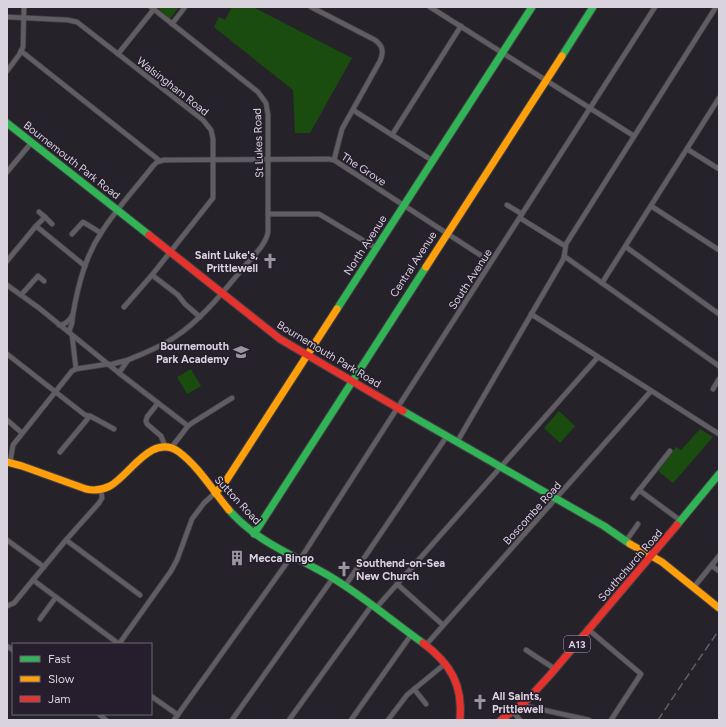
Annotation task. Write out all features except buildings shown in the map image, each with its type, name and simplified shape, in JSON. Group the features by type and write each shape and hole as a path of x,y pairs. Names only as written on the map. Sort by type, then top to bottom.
{"street":[{"path":"7,70 21,51 24,7"},
{"path":"172,24 185,7"},
{"path":"312,7 375,40 382,47 383,52 380,61 340,134 334,160"},
{"path":"430,7 634,136"},
{"name":"North Avenue","path":"215,493 224,484 532,7"},
{"name":"Central Avenue","path":"254,534 446,233 593,7"},
{"name":"South Avenue","path":"299,560 656,7"},
{"path":"457,442 564,256 565,246 716,7"},
{"path":"118,54 152,8"},
{"name":"St Lukes Road","path":"76,369 109,365 128,360 174,338 200,317 223,293 266,238 268,232 268,115 265,100 258,92 152,8"},
{"name":"Walsingham Road","path":"7,17 68,20 81,24 206,124 212,134 214,160 213,198 152,275 124,307"},
{"path":"392,135 462,26"},
{"path":"21,51 160,161 153,166 101,233 85,266 78,289 73,314 70,333 76,369 13,445 8,462 86,489 94,491 101,490 112,485 150,451 168,448 192,422 232,398"},
{"path":"602,283 719,98"},
{"path":"353,110 433,161"},
{"name":"Bournemouth Park Road","path":"7,123 276,336 397,408 604,526 640,551 662,562 719,608"},
{"path":"7,172 32,142"},
{"path":"687,149 719,169"},
{"name":"The Grove","path":"160,161 268,159 334,160 491,262"},
{"path":"507,205 565,246"},
{"path":"651,206 719,250"},
{"path":"38,212 52,224"},
{"path":"268,214 319,214 376,248"},
{"path":"7,261 45,217"},
{"path":"72,234 83,222 101,233"},
{"path":"36,226 85,266"},
{"path":"626,246 719,314"},
{"path":"564,256 719,366"},
{"path":"33,272 44,281"},
{"path":"152,275 178,295 185,304 200,317"},
{"path":"21,295 38,276"},
{"path":"7,285 39,308 119,373 188,426"},
{"path":"59,325 67,322 73,314"},
{"path":"531,314 719,434"},
{"path":"7,354 85,415 90,416 114,429"},
{"path":"289,720 374,606 397,584 598,357"},
{"path":"119,373 128,360"},
{"path":"713,388 719,379"},
{"name":"Boscombe Road","path":"425,646 651,391"},
{"path":"158,403 147,417 146,421 147,424 163,439 168,448"},
{"path":"60,452 90,416"},
{"path":"7,420 22,433"},
{"path":"345,586 447,436"},
{"name":"Sutton Road","path":"168,448 185,456 240,522 254,534 290,557 299,560 333,578 374,606 446,662 458,688 460,720"},
{"path":"633,498 670,451"},
{"name":"Southchurch Road","path":"501,720 521,705 555,669 652,556 719,474"},
{"path":"7,606 14,604 66,540 99,503 102,498 101,490"},
{"path":"639,490 681,521"},
{"path":"120,643 171,571 177,560 192,519 204,503 215,493"},
{"path":"626,541 638,524"},
{"path":"7,540 44,567"},
{"path":"66,540 140,594"},
{"path":"694,587 719,556"},
{"path":"174,720 290,557"},
{"path":"712,566 719,571"},
{"path":"232,720 333,578"},
{"path":"33,580 118,643"},
{"path":"397,584 443,625"},
{"path":"40,619 56,597"},
{"path":"589,630 641,674 611,720"},
{"path":"351,720 411,635"},
{"path":"526,650 555,669"},
{"path":"388,720 407,695 446,662"},
{"path":"414,689 426,704"},
{"path":"152,697 178,715"},
{"path":"521,705 589,720"},
{"path":"454,720 460,707"},
{"path":"513,712 520,720"}],"green space":[{"path":"157,7 179,7 170,19"},
{"path":"232,7 253,7 352,58 310,133 295,133 293,90 214,27 219,17 225,20"},
{"path":"191,369 201,386 187,394 177,377"},
{"path":"559,411 575,426 560,443 544,428"},
{"path":"700,429 713,437 673,483 658,471 676,447 681,450"}],"railway":[{"path":"658,720 719,630"}],"traffic: fast":[{"path":"337,309 532,7"},
{"path":"562,56 593,7"},
{"path":"7,123 149,235"},
{"path":"254,534 426,267"},
{"path":"403,411 604,526 630,544"},
{"path":"677,525 719,474"},
{"path":"229,510 264,540 343,584 423,643"}],"traffic: slow":[{"path":"426,267 562,56"},
{"path":"215,493 224,484 337,309"},
{"path":"7,462 86,489 98,490 110,486 117,481 150,451 160,447 169,447 179,452 193,465 229,510"},
{"path":"630,544 662,562 719,608"}],"traffic: jam":[{"path":"149,235 280,339 403,411"},
{"path":"501,720 527,700 550,675 677,525"},
{"path":"423,643 441,659 453,676 459,696 460,720"}],"place":[{"name":"Saint Luke's, Prittlewell","path":"270,261"},
{"name":"Bournemouth Park Academy","path":"241,352"},
{"name":"Mecca Bingo","path":"237,558"},
{"name":"Southend-on-Sea New Church","path":"344,569"},
{"name":"All Saints, Prittlewell","path":"480,702"}]}
